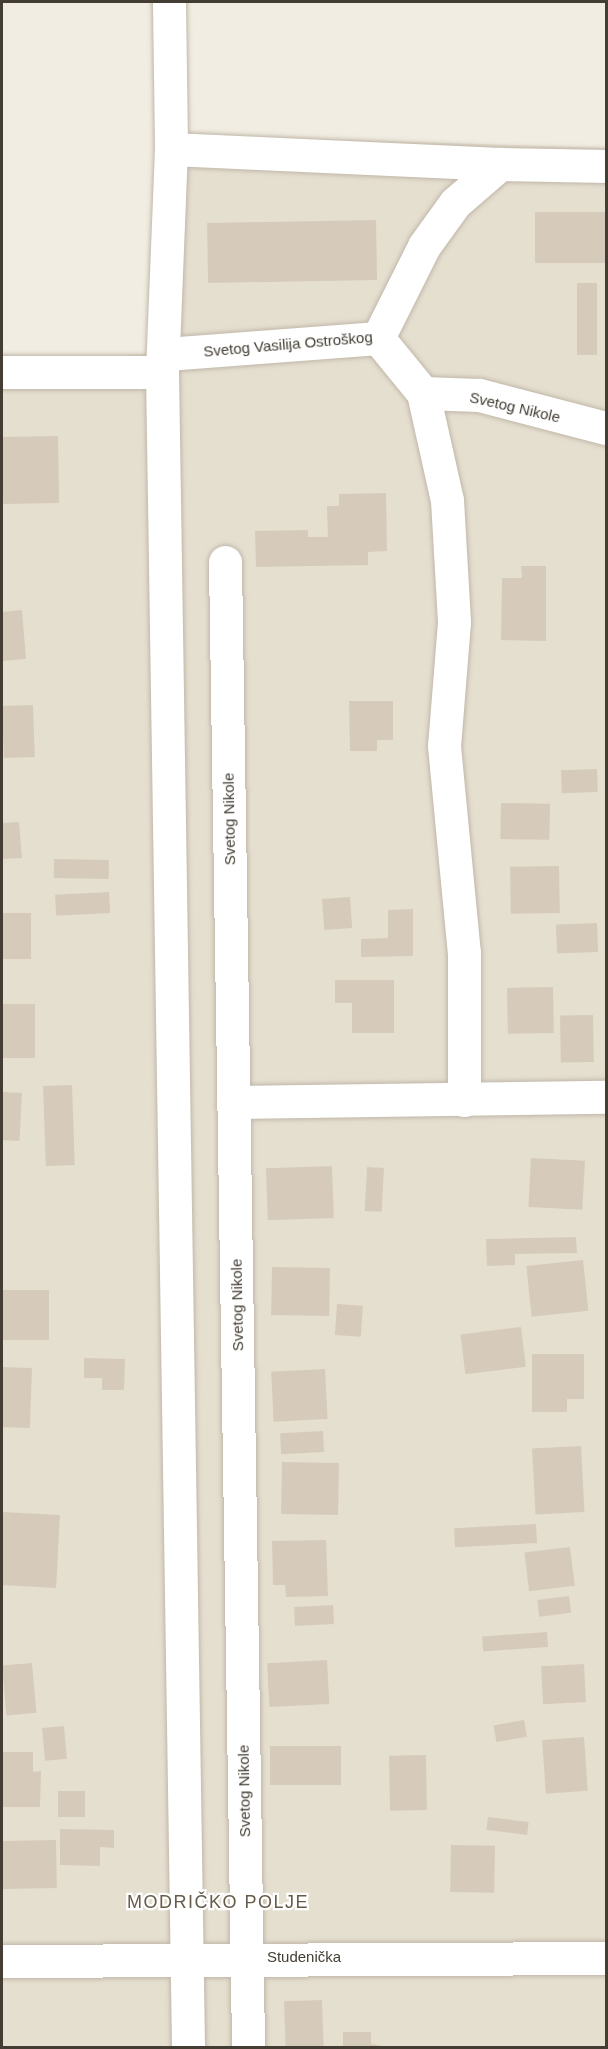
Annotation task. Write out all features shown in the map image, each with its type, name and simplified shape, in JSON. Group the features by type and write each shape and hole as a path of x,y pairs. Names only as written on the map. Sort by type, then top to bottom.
{"street":[{"path":"170,2 171,149 164,363 188,2048"},
{"path":"171,149 500,164 606,166"},
{"name":"Svetog Vasilija Ostroškog","path":"2,372 164,363 378,338 424,246 455,203 500,164"},
{"path":"378,338 423,393 447,500 454,622 444,746 464,952 464,1100"},
{"name":"Svetog Nikole","path":"423,393 479,395 606,428"},
{"name":"Svetog Nikole","path":"225,562 248,2048"},
{"path":"233,1102 606,1097"},
{"name":"Studenička","path":"2,1961 247,1956 606,1958"}],"shaded area":[{"path":"184,135 606,148 606,2047 2,2048 2,361 74,363 156,352"}],"building":[{"path":"535,212 606,212 606,263 535,263"},
{"path":"376,220 377,280 208,283 207,223"},
{"path":"577,283 597,283 597,355 577,355"},
{"path":"58,436 59,503 3,504 2,437"},
{"path":"386,493 387,551 368,552 368,565 256,567 255,531 308,530 308,537 328,537 327,506 339,506 339,494"},
{"path":"521,566 546,566 546,641 501,640 502,578 522,578"},
{"path":"22,610 26,659 2,661 2,612"},
{"path":"349,701 393,701 393,740 377,740 377,751 350,751"},
{"path":"33,705 35,757 4,758 2,706"},
{"path":"597,769 598,792 562,793 561,770"},
{"path":"501,803 550,804 549,840 500,839"},
{"path":"19,822 22,858 2,859 2,823"},
{"path":"54,859 109,860 109,879 54,878"},
{"path":"559,866 560,913 511,914 510,867"},
{"path":"109,892 110,913 56,916 55,895"},
{"path":"350,897 352,928 324,930 322,899"},
{"path":"413,909 413,956 361,957 361,939 388,938 388,910"},
{"path":"2,913 31,913 31,959 2,959"},
{"path":"597,923 598,952 557,953 556,924"},
{"path":"335,980 394,980 394,1033 352,1033 352,1003 335,1003"},
{"path":"553,987 554,1033 508,1034 507,988"},
{"path":"2,1004 35,1004 35,1058 2,1058"},
{"path":"593,1015 594,1062 561,1063 560,1016"},
{"path":"72,1085 75,1165 46,1166 43,1086"},
{"path":"2,1092 22,1093 19,1141 2,1140"},
{"path":"531,1158 585,1161 582,1210 528,1207"},
{"path":"332,1166 334,1218 268,1220 266,1168"},
{"path":"367,1167 384,1168 382,1212 365,1211"},
{"path":"576,1237 577,1253 515,1254 515,1265 487,1266 486,1239"},
{"path":"583,1260 588,1311 532,1317 526,1266"},
{"path":"272,1267 330,1268 329,1316 271,1315"},
{"path":"2,1290 49,1290 49,1340 2,1340"},
{"path":"337,1304 363,1306 361,1337 335,1335"},
{"path":"521,1327 526,1367 465,1374 460,1334"},
{"path":"532,1354 584,1354 584,1399 567,1399 567,1412 532,1412"},
{"path":"84,1358 125,1359 124,1390 102,1390 102,1378 84,1378"},
{"path":"2,1367 32,1368 30,1428 2,1427"},
{"path":"325,1369 328,1419 274,1422 271,1372"},
{"path":"323,1431 324,1452 281,1454 280,1433"},
{"path":"581,1446 584,1512 536,1514 532,1449"},
{"path":"282,1462 339,1463 338,1515 281,1514"},
{"path":"2,1512 60,1515 56,1588 2,1585"},
{"path":"536,1524 537,1543 455,1547 454,1528"},
{"path":"326,1540 328,1596 286,1597 285,1585 273,1585 272,1541"},
{"path":"570,1547 575,1586 529,1591 524,1553"},
{"path":"569,1596 571,1613 539,1617 537,1600"},
{"path":"333,1605 334,1624 295,1626 294,1607"},
{"path":"547,1632 548,1647 483,1651 482,1637"},
{"path":"327,1660 329,1704 269,1707 267,1663"},
{"path":"32,1663 36,1713 6,1715 2,1666"},
{"path":"584,1664 586,1702 543,1704 541,1666"},
{"path":"524,1720 527,1737 496,1742 493,1725"},
{"path":"64,1726 67,1759 45,1761 42,1728"},
{"path":"584,1737 588,1791 546,1794 542,1740"},
{"path":"270,1746 341,1746 341,1785 270,1785"},
{"path":"2,1752 33,1752 33,1772 41,1771 40,1807 2,1807"},
{"path":"426,1755 427,1810 390,1811 389,1756"},
{"path":"58,1791 85,1791 85,1817 58,1817"},
{"path":"488,1817 529,1822 527,1835 486,1830"},
{"path":"60,1829 114,1830 114,1848 100,1847 100,1866 60,1865"},
{"path":"56,1840 57,1888 3,1889 2,1841"},
{"path":"451,1845 495,1846 494,1893 450,1892"},
{"path":"322,2000 324,2047 286,2048 284,2001"},
{"path":"343,2032 371,2032 371,2044 395,2048 343,2048"}],"district":[{"name":"MODRIČKO POLJE","path":"218,1902"}]}
